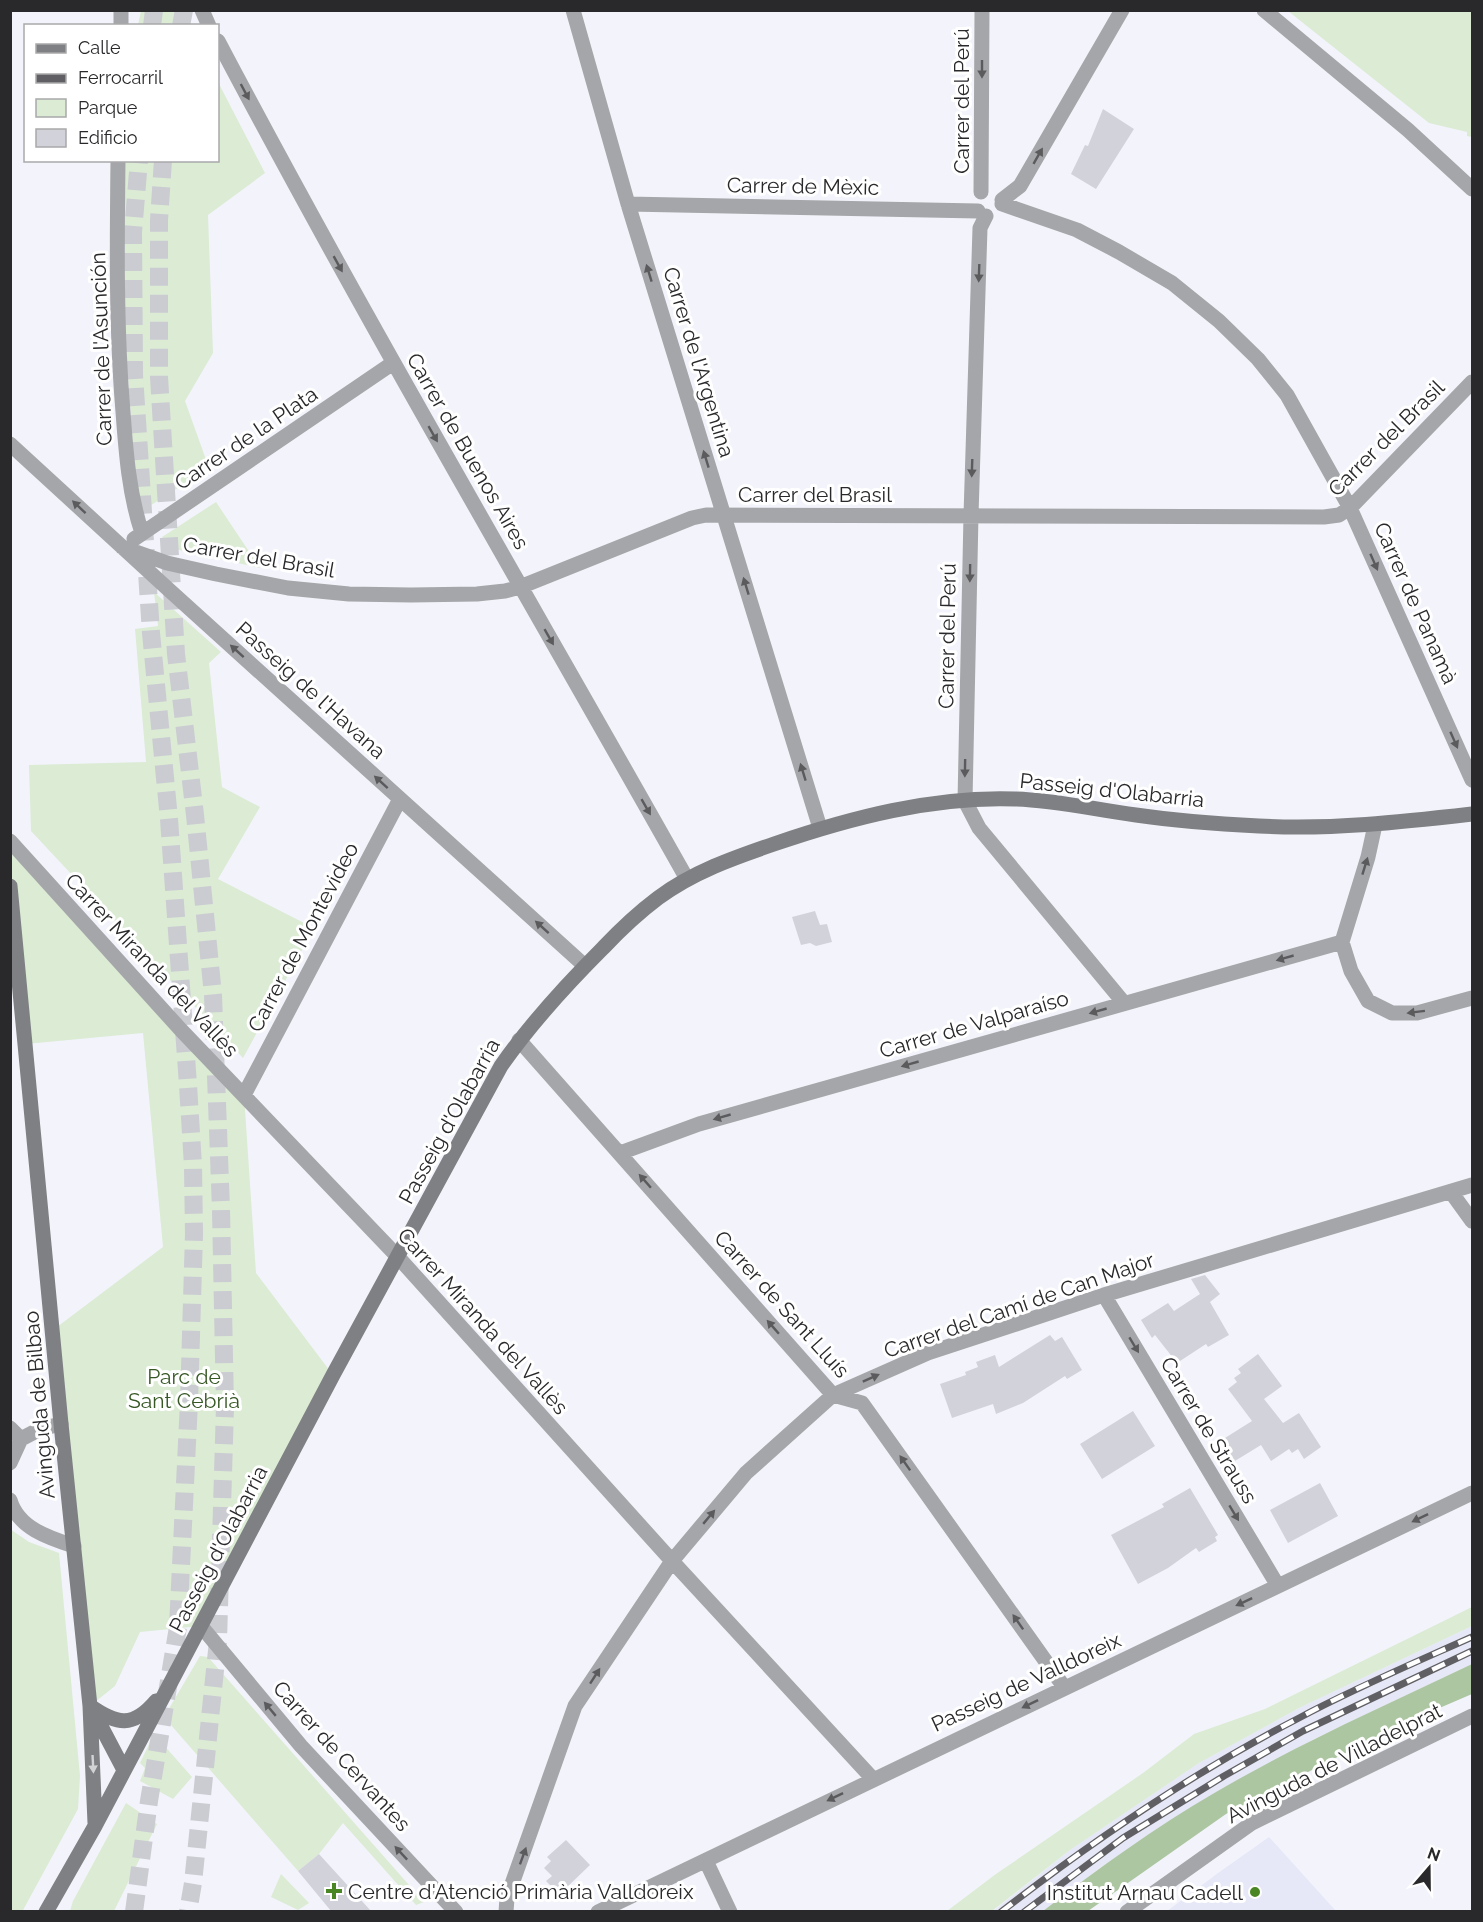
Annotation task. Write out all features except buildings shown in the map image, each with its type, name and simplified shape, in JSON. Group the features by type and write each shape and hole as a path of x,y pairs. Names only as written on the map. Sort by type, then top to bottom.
{"main road":[{"name":"Passeig d'Olabarria","path":"46,1911 95,1826 487,1090 519,1040 585,966 634,917 687,879 719,863 820,828 907,808 965,801 1013,799 1060,802 1137,815 1260,826 1375,825 1473,814"},
{"name":"Avinguda de Bilbao","path":"10,886 90,1706 95,1826"},
{"path":"90,1706 116,1721 137,1718 147,1712 171,1682"},
{"path":"90,1706 124,1770"}],"street":[{"path":"202,10 208,24"},
{"name":"Carrer de l'Argentina","path":"573,10 628,204 820,828"},
{"name":"Carrer del Perú","path":"981,192 982,10"},
{"path":"1002,202 1020,186 1122,10"},
{"path":"1264,10 1408,130 1473,189"},
{"name":"Carrer de Buenos Aires","path":"219,43 393,363 687,879"},
{"name":"Carrer de l'Asunción","path":"118,162 120,376 126,461 142,533"},
{"path":"993,191 1000,196 1002,202 1001,209 994,215 982,213 976,199 981,192 993,191"},
{"name":"Carrer de Panamà","path":"1002,202 1077,230 1172,283 1220,321 1258,359 1287,395 1350,508 1473,780"},
{"name":"Carrer de Mèxic","path":"628,204 982,213"},
{"name":"Carrer del Perú","path":"982,213 971,515 965,801 979,828 1124,1003"},
{"name":"Carrer de la Plata","path":"122,547 393,363"},
{"name":"Carrer del Brasil","path":"122,547 167,563 288,588 411,596 477,594 520,587 706,514 1324,518 1339,515 1350,508 1473,382"},
{"name":"Passeig de l'Havana","path":"10,444 585,966"},
{"name":"Carrer de Montevideo","path":"244,1095 400,799"},
{"path":"1375,825 1368,857 1342,942 1351,971 1368,1001 1392,1013 1417,1013 1473,998"},
{"name":"Carrer Miranda del Vallès","path":"10,841 181,1029 398,1257 672,1561 873,1779"},
{"name":"Carrer de Valparaíso","path":"620,1153 699,1124 1342,942"},
{"name":"Carrer de Sant Lluís","path":"519,1040 832,1395 862,1403 1065,1687"},
{"name":"Carrer del Camí de Can Major","path":"506,1911 507,1898 575,1706 672,1561 746,1473 832,1395 928,1353 1104,1295 1473,1185"},
{"path":"1451,1192 1473,1221"},
{"name":"Carrer de Strauss","path":"1104,1295 1278,1586"},
{"path":"10,1463 16,1433 61,1424"},
{"name":"Passeig de Valldoreix","path":"598,1911 1473,1492"},
{"path":"10,1500 13,1510 39,1534 74,1546"},
{"name":"Carrer de Cervantes","path":"201,1626 301,1746 456,1911"},
{"name":"Avinguda de Villadelprat","path":"1127,1911 1252,1823 1473,1716"},
{"path":"706,1861 730,1911"}],"shaded area":[{"path":"1472,1626 1472,1664 1314,1739 1215,1793 1101,1867 1043,1911 992,1912 1070,1850 1199,1763 1301,1707"},
{"name":"Institut Arnau Cadell","path":"1269,1837 1336,1911 1167,1911 1218,1873"}],"green space":[{"path":"141,11 180,11 187,24 138,24"},
{"path":"1288,11 1472,11 1472,137 1467,136 1467,132 1429,123"},
{"path":"219,84 265,173 208,215 213,353 185,401 209,468 142,511 136,490 125,332 125,162 219,162"},
{"path":"216,502 260,568 170,548 162,537"},
{"path":"154,592 221,652 209,663 222,787 260,807 218,879 314,928 243,1058 31,831 29,765 146,762 135,629 158,626"},
{"name":"Parc de Sant Cebrià","path":"10,852 244,1095 256,1273 333,1375 201,1626 140,1632 115,1686 90,1706 53,1330 163,1247 143,1033 26,1044"},
{"path":"10,1529 29,1542 59,1553 80,1776 78,1809 22,1912 10,1911"},
{"path":"1472,1607 1472,1626 1301,1707 1199,1763 1070,1850 992,1911 947,1911 996,1874 1143,1773 1194,1734 1265,1709"},
{"path":"200,1656 208,1657 424,1902 416,1905 343,1823 319,1854 298,1871 164,1717"},
{"path":"1472,1664 1472,1694 1400,1725 1226,1814 1088,1911 1043,1911 1171,1819 1247,1774 1310,1741"},
{"path":"154,1734 192,1777 173,1799 140,1781 145,1768 140,1763"},
{"path":"126,1803 157,1824 114,1911 70,1911 73,1901"},
{"path":"281,1874 309,1903 298,1910 271,1897"}],"tunnel":[{"path":"152,24 154,10"},
{"path":"181,24 184,10"},
{"path":"134,1912 149,1801 178,1627 189,1402 194,1234 188,1085 169,819 151,633 134,375 133,232 139,162"},
{"path":"163,162 159,220 159,377 176,654 213,995 225,1407 218,1641 188,1912"}],"railway":[{"path":"1001,1912 1072,1858 1221,1761 1342,1696 1472,1637"},
{"path":"1024,1912 1123,1838 1224,1776 1303,1731 1472,1651"}],"place":[{"name":"Centre d'Atenció Primària Valldoreix","path":"334,1891"},
{"name":"Institut Arnau Cadell","path":"1255,1892"}]}
